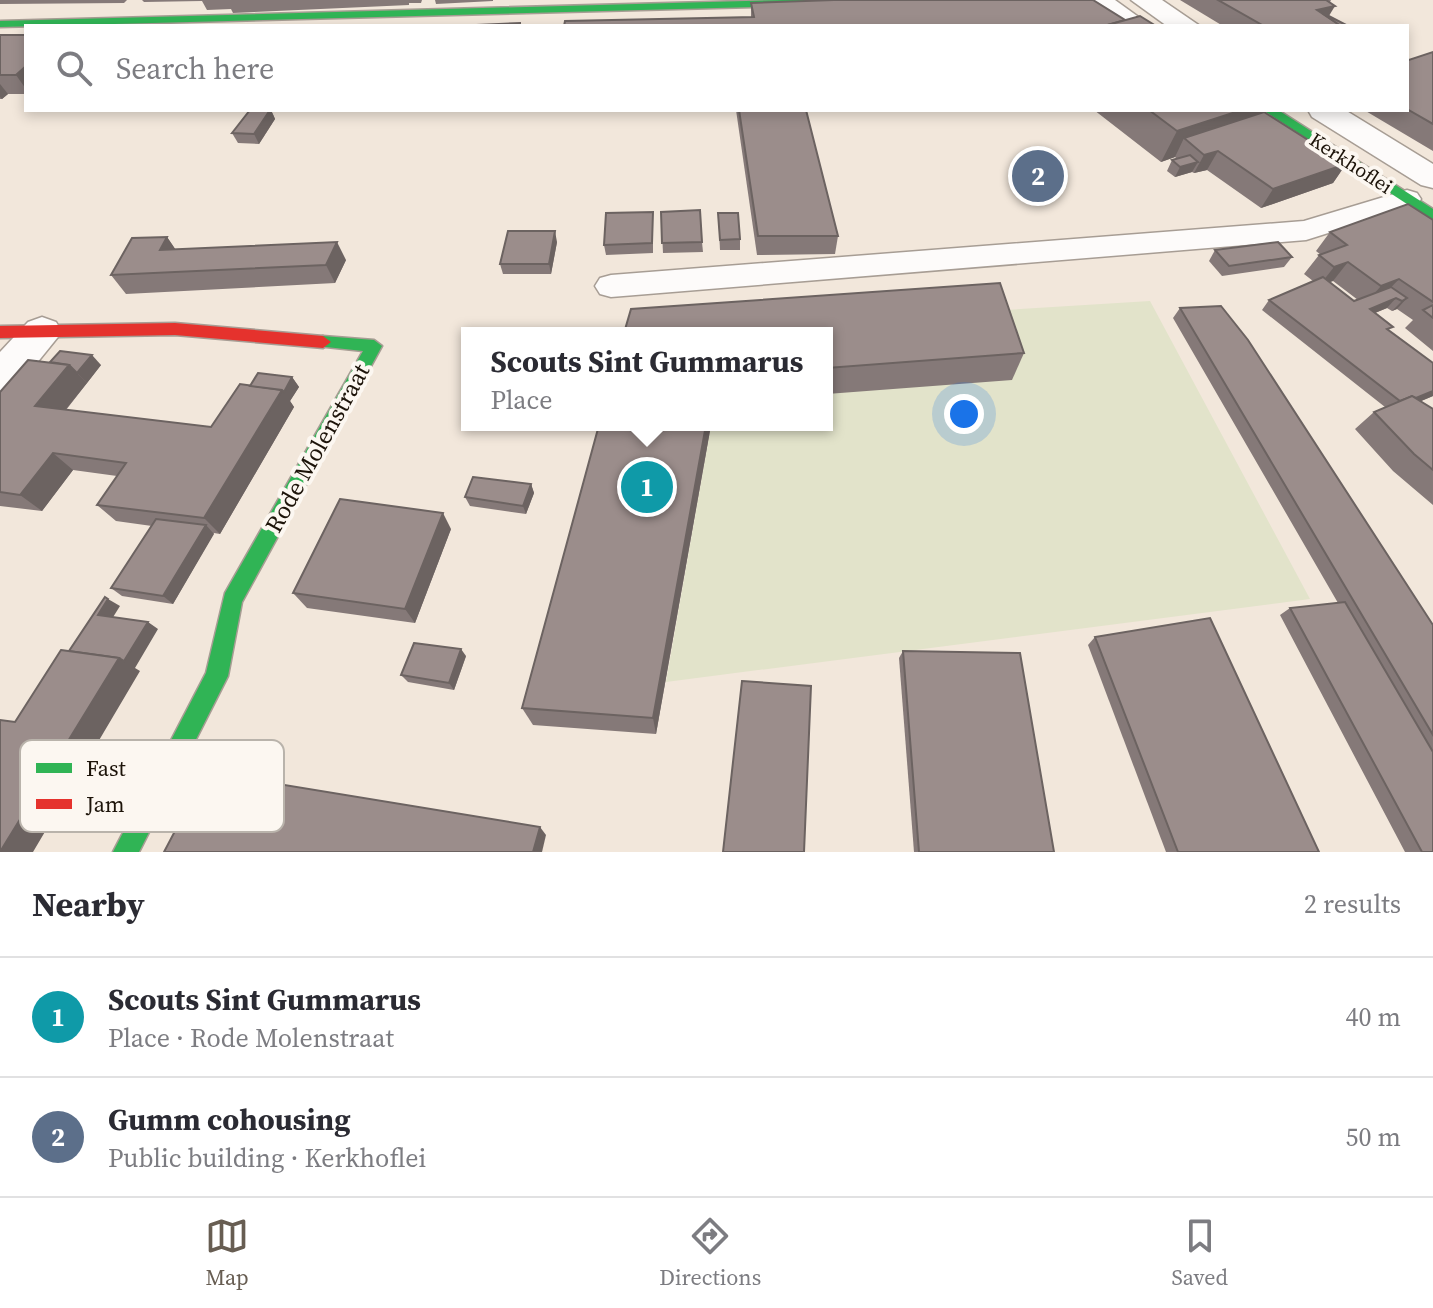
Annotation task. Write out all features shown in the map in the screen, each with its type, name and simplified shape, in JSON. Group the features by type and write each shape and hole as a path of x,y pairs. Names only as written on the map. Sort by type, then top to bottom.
{"street":[{"path":"0,24 905,0"},
{"path":"1097,0 1134,24"},
{"path":"1144,0 1183,24"},
{"name":"Kerkhoflei","path":"1272,112 1433,216"},
{"name":"Kerkhoflei","path":"1326,112 1433,178"},
{"name":"Rode Molenstraat","path":"0,332 175,329 374,346 232,600 217,676 184,740"},
{"path":"0,379 42,332"},
{"name":"Rode Molenstraat","path":"126,852 136,832"}],"lane":[{"path":"611,286 1056,254 1263,235 1306,230 1407,199"}],"green space":[{"path":"1150,301 1310,599 666,682 710,431 833,431 833,391 989,311"}],"building":[{"path":"1093,0 1125,20 1111,24 564,24 565,21 754,17 751,3"},
{"path":"1218,0 1326,0 1335,6 1317,10 1338,24 1260,24"},
{"path":"1140,16 1153,24 1111,24"},
{"path":"0,35 24,35 24,68 16,75 0,75"},
{"path":"1433,52 1433,124 1409,110 1409,60"},
{"path":"248,112 269,112 254,134 232,133"},
{"path":"739,112 807,112 838,236 758,236"},
{"path":"1152,112 1236,112 1177,131"},
{"path":"1264,112 1346,164 1273,189 1218,151 1204,155 1184,138"},
{"path":"1190,155 1198,162 1180,167 1172,160"},
{"path":"1408,204 1433,220 1433,302 1399,279 1381,286 1348,262 1334,267 1319,255 1347,245 1330,232"},
{"path":"700,210 702,242 662,243 661,212"},
{"path":"653,212 652,243 604,245 606,213"},
{"path":"718,213 738,213 740,239 720,240"},
{"path":"508,231 555,231 549,264 500,264"},
{"path":"167,237 160,250 337,242 326,265 111,275 132,238"},
{"path":"1278,242 1292,257 1229,266 1215,250"},
{"path":"1323,277 1354,301 1391,287 1407,298 1402,301 1396,298 1370,309 1393,327 1387,329 1433,363 1433,391 1400,401 1269,300"},
{"path":"1000,283 1024,353 833,368 833,327 626,327 631,309"},
{"path":"1433,305 1433,318 1423,310"},
{"path":"1221,306 1248,340 1433,625 1433,735 1180,308"},
{"path":"60,351 92,355 77,373 69,365 50,362"},
{"path":"28,360 69,365 35,406 211,427 240,384 282,390 204,518 97,505 126,463 53,453 20,495 0,492 0,392"},
{"path":"258,373 292,377 284,392 250,386"},
{"path":"1412,396 1433,409 1433,470 1374,412"},
{"path":"597,431 705,431 653,718 522,708"},
{"path":"473,477 531,484 523,506 465,497"},
{"path":"340,499 443,513 405,609 293,593"},
{"path":"156,519 206,525 163,596 111,588"},
{"path":"105,597 108,599 98,615 148,622 124,661 69,651"},
{"path":"1345,602 1433,752 1433,852 1422,852 1290,608"},
{"path":"1210,618 1319,852 1178,852 1095,637"},
{"path":"414,643 461,649 449,683 401,675"},
{"path":"61,650 119,658 69,740 20,740 20,819 0,852 0,720 15,722"},
{"path":"903,651 1020,653 1054,852 919,852"},
{"path":"742,681 811,686 804,852 723,852"},
{"path":"284,785 540,827 533,852 164,852 174,832 284,832"}],"traffic: fast":[{"path":"0,24 905,0"},
{"path":"1272,112 1433,216"},
{"path":"184,740 217,676 232,600 374,346 323,342"},
{"path":"126,852 136,832"}],"traffic: jam":[{"path":"0,332 175,329 323,342"}],"place":[{"name":"Gumm cohousing","path":"1038,176"},
{"name":"Scouts Sint Gummarus","path":"647,487"}]}
